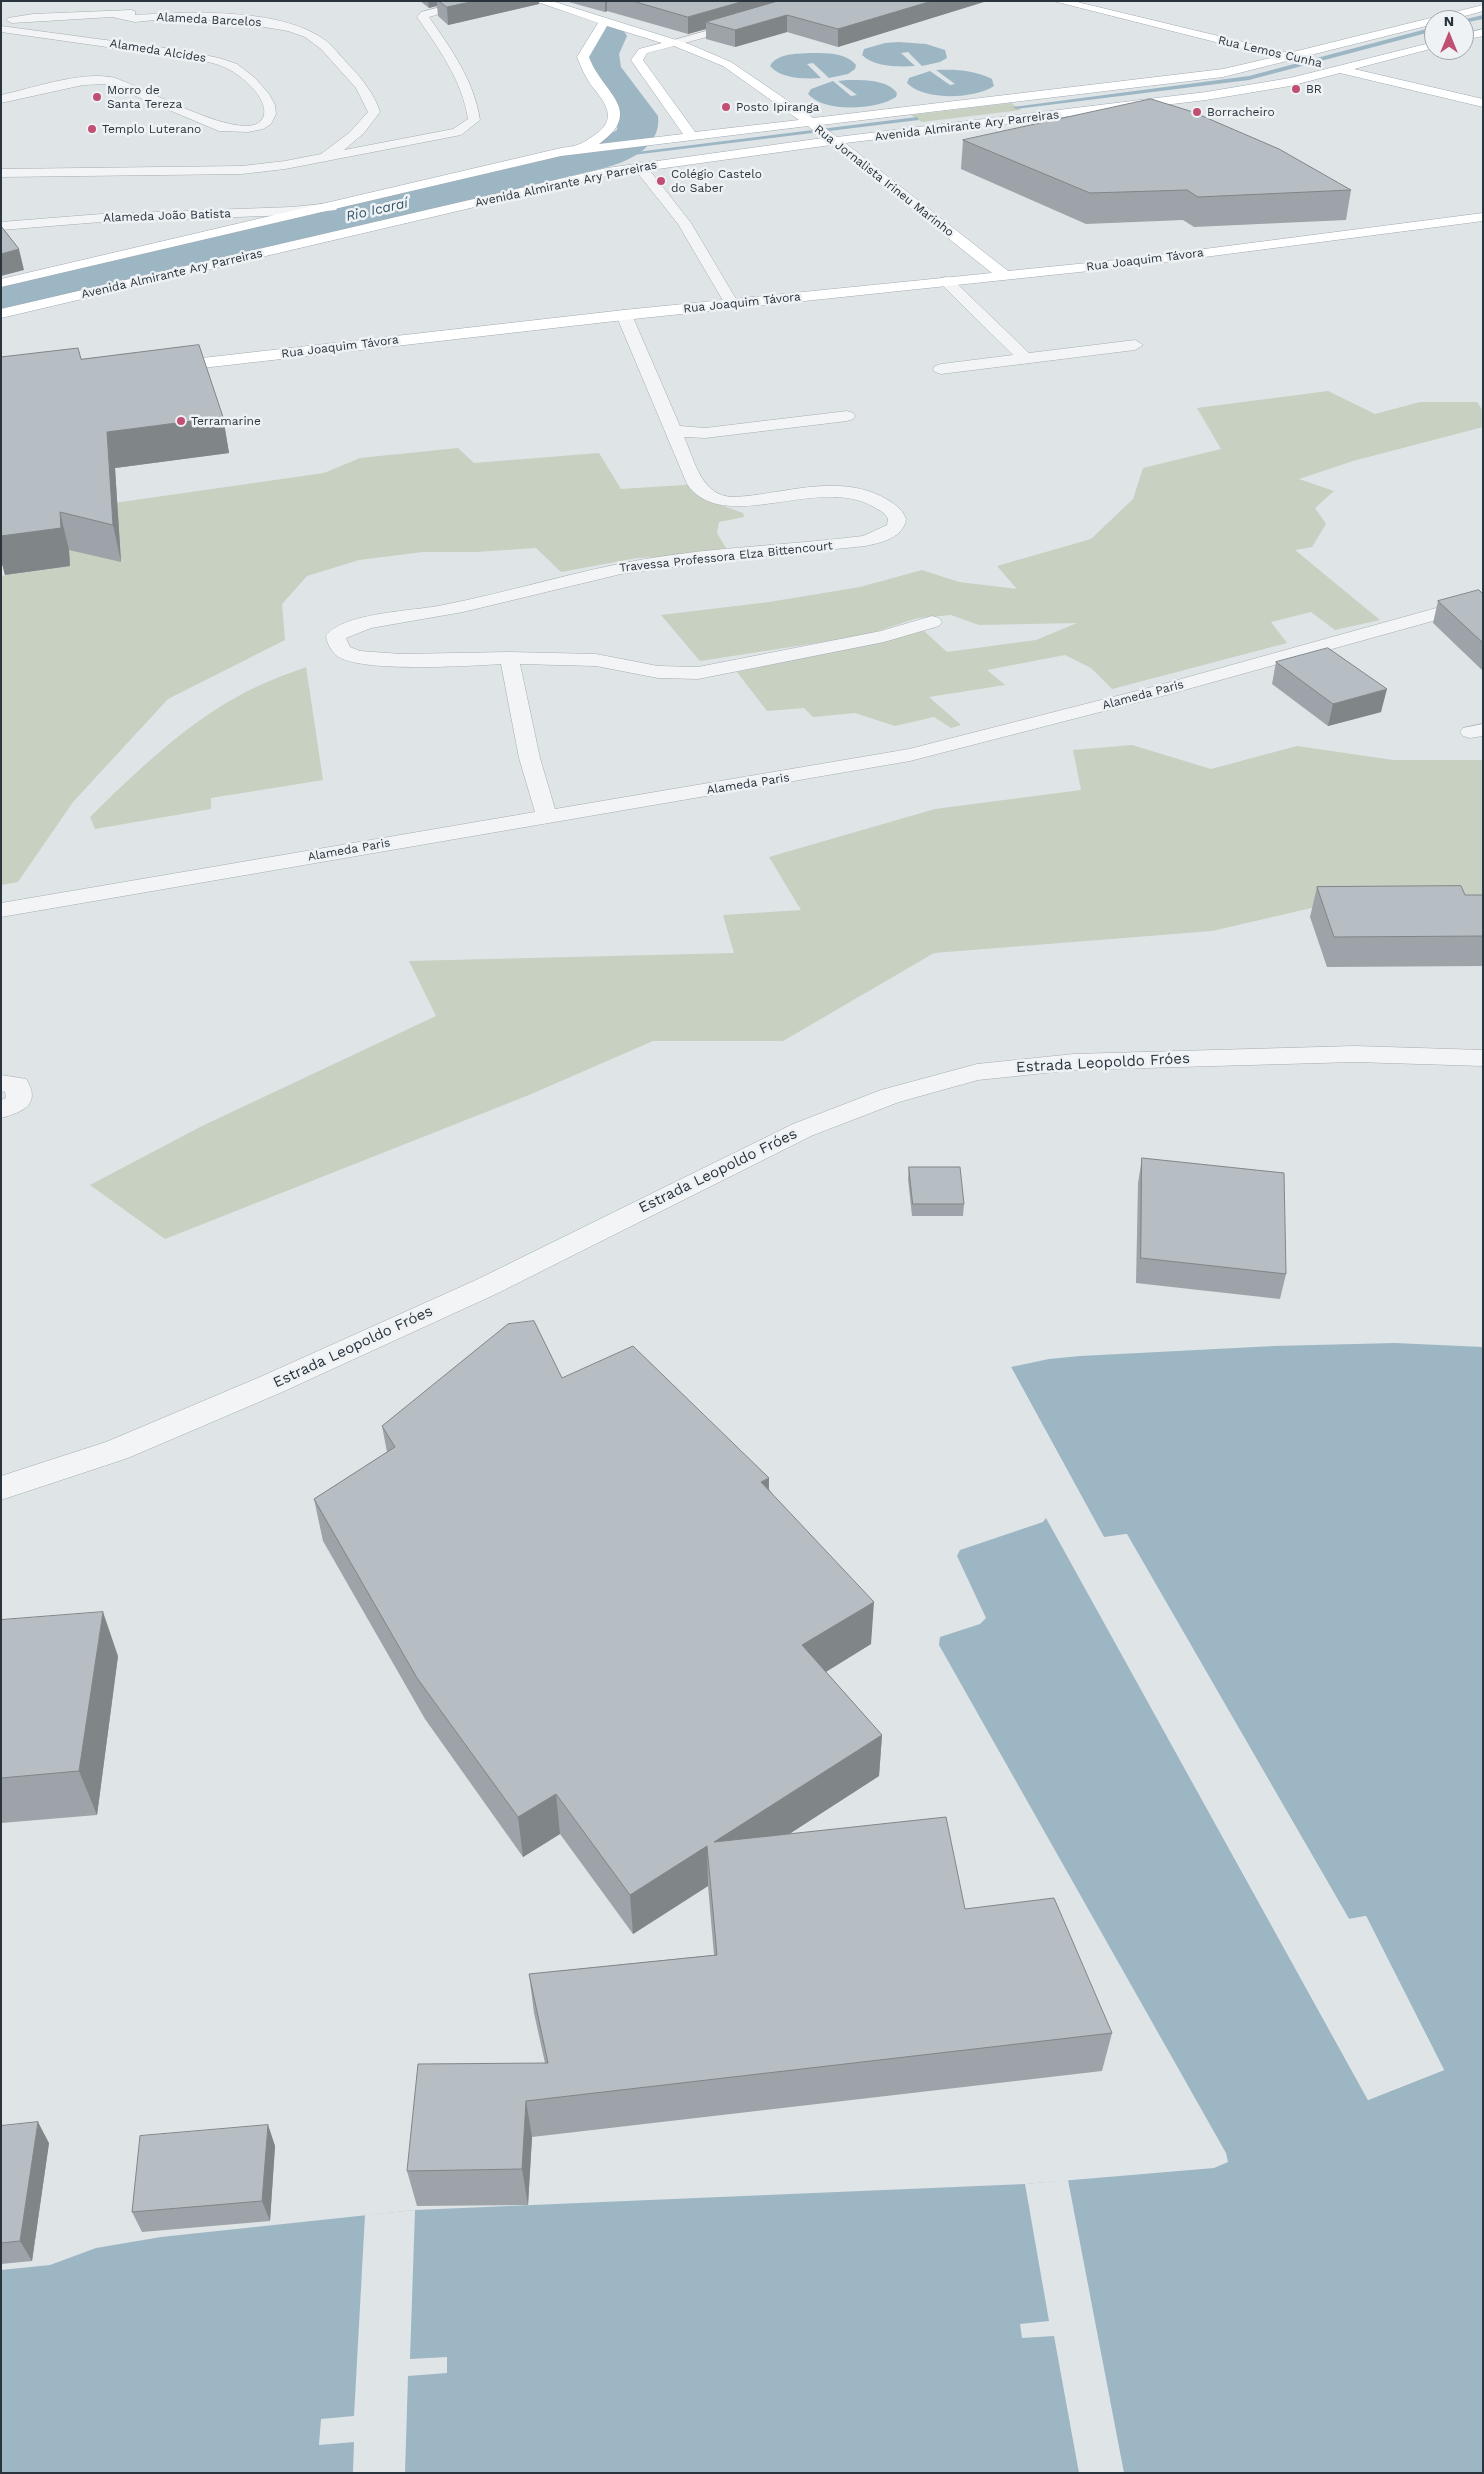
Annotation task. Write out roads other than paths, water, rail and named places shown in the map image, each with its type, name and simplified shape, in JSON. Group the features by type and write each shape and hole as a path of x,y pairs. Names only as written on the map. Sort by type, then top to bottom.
{"main road":[{"name":"Rua Jornalista Irineu Marinho","path":"540,1 710,55 727,64 834,140 1004,276"},
{"name":"Rua Lemos Cunha","path":"1058,1 1483,103"},
{"path":"585,148 607,132 613,124 615,115 606,93 585,65 583,57 604,22"},
{"name":"Avenida Almirante Ary Parreiras","path":"1,283 332,207 510,163 585,148 750,129 812,124 1206,76 1291,58 1424,23"},
{"path":"674,43 643,51 637,60 691,136"},
{"name":"Avenida Almirante Ary Parreiras","path":"1,314 639,166 779,145 1206,96 1290,82 1424,48"},
{"path":"750,129 771,132 782,136 779,145"},
{"name":"Rua Joaquim Távora","path":"153,369 624,315 1127,263 1483,217"}],"street":[{"path":"1,173 232,171 268,168 457,132 474,120 470,98 453,61 423,17 425,14 480,1"},
{"path":"1,27 19,18 114,14 219,6"},
{"name":"Alameda Barcelos","path":"114,14 126,18 187,16 271,24 301,33 321,42 363,88 371,101 374,112 369,121 338,148 321,158"},
{"path":"674,43 750,22"},
{"name":"Alameda Alcides","path":"1,27 174,52 227,64 244,75 265,94 271,107 270,116 260,126 250,129 233,130 219,127 109,80 83,81 1,99"},
{"path":"639,166 684,223 732,304"},
{"name":"Alameda João Batista","path":"1,226 101,218 332,207"},
{"path":"946,282 1025,358"},
{"name":"Travessa Professora Elza Bittencourt","path":"624,315 696,484 710,498 736,502 816,491 846,492 884,504 895,513 897,519 894,528 882,536 865,541 649,564 600,572 439,611 366,624 341,631 336,636 336,644 342,650 351,655 411,660 509,658 596,660 658,672 698,673 874,638 932,622"},
{"path":"941,369 1135,346"},
{"path":"673,430 705,433 847,416"},
{"name":"Alameda Paris","path":"1,910 910,756 1163,690 1483,601"},
{"path":"509,658 521,707 535,785 547,816"},
{"name":"Estrada Leopoldo Fróes","path":"1,1488 117,1450 270,1385 486,1287 802,1130 890,1096 985,1071 1074,1062 1354,1054 1483,1058"},
{"path":"1,1084 17,1085 19,1102 1,1110"}],"water":[{"path":"885,43 926,44 945,50 947,58 940,62 922,66 908,52 901,53 915,66 901,66 880,64 862,55 864,49"},
{"path":"809,53 841,55 856,65 855,69 848,74 829,78 813,63 807,64 821,78 808,78 780,74 770,66 782,56"},
{"path":"936,70 971,72 992,79 994,86 975,94 950,96 925,93 907,83 909,78 930,71 950,85 955,84"},
{"path":"867,80 887,85 897,93 896,97 876,105 850,108 826,104 808,94 811,89 833,81 851,96 857,95 838,81"},
{"path":"1395,1343 1483,1347 1483,2473 1,2473 1,2270 50,2265 96,2248 161,2237 415,2210 1025,2184 1214,2168 1228,2162 1226,2153 939,1645 940,1637 980,1624 986,1618 957,1556 960,1550 1043,1522 1046,1518 1368,2100 1444,2070 1366,1916 1349,1919 1127,1534 1104,1538 1011,1367 1049,1359 1080,1356 1274,1346"}],"waterway":[{"path":"1474,19 1483,17"},
{"path":"1016,107 1249,78 1424,32"},
{"name":"Rio Icaraí","path":"1,300 600,157 622,146 634,137 639,124 638,116 602,68 601,54 609,36"},
{"path":"600,157 917,119"}],"place":[{"name":"BR","path":"1296,89"},
{"name":"Morro de Santa Tereza","path":"97,97"},
{"name":"Posto Ipiranga","path":"726,107"},
{"name":"Borracheiro","path":"1197,112"},
{"name":"Templo Luterano","path":"92,129"},
{"name":"Colégio Castelo do Saber","path":"661,181"},
{"name":"Terramarine","path":"181,421"}]}
